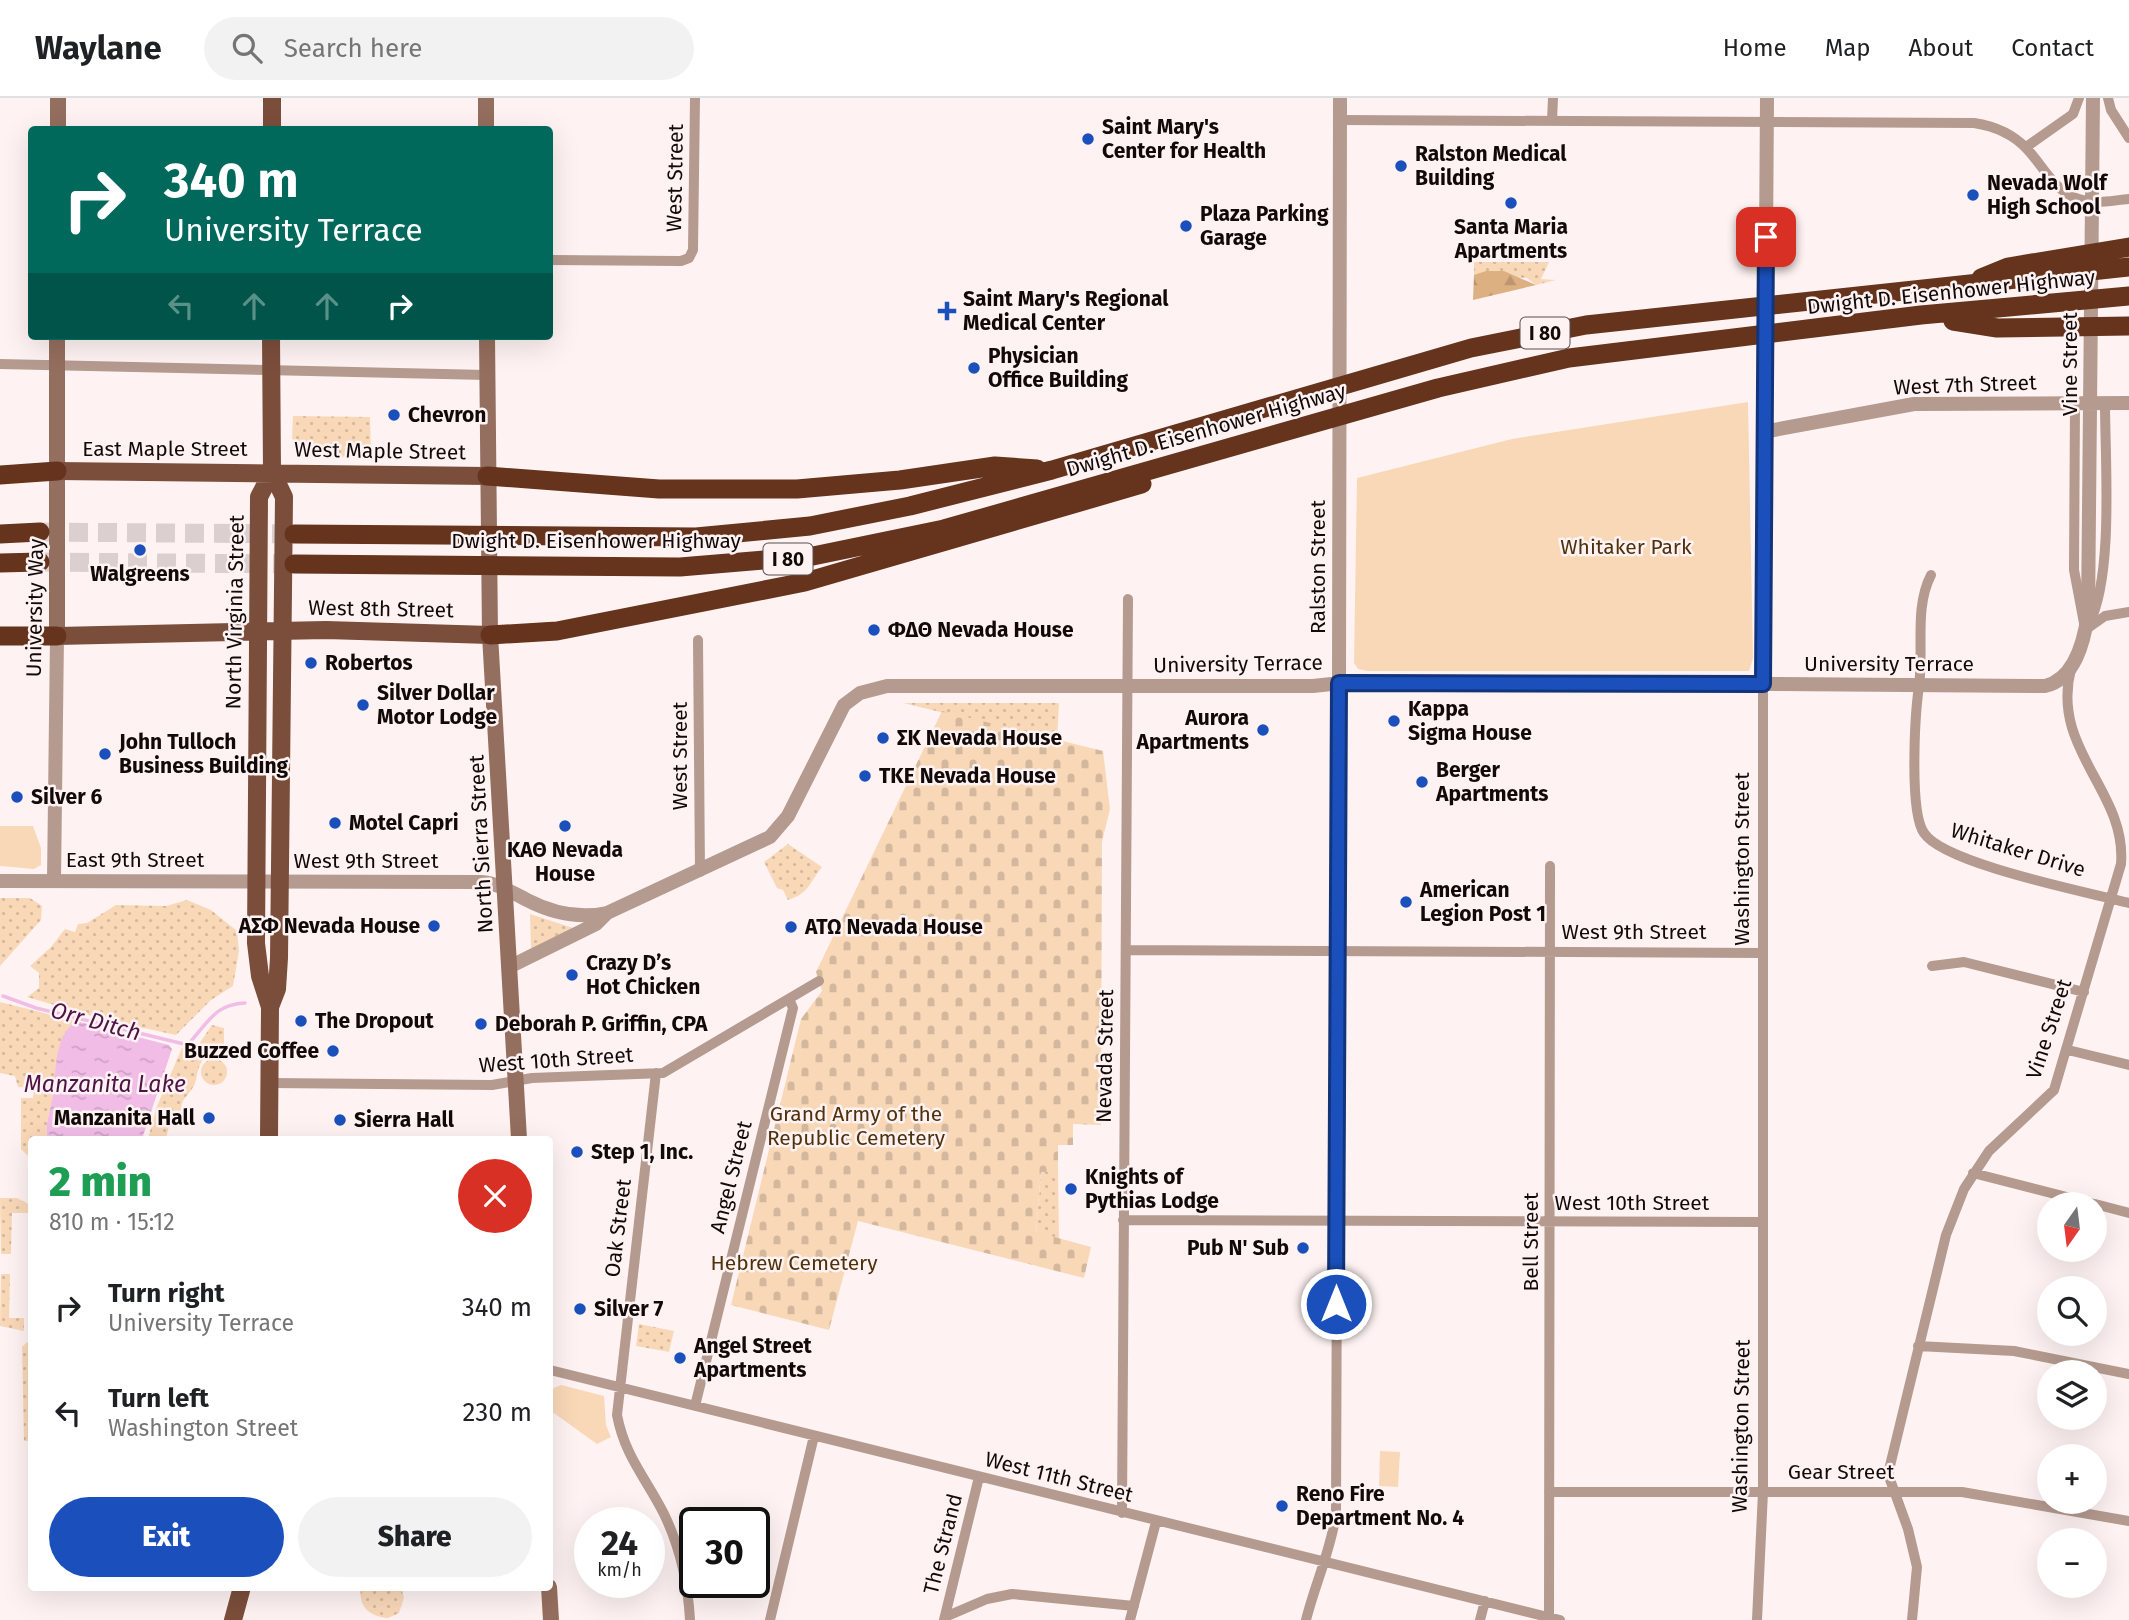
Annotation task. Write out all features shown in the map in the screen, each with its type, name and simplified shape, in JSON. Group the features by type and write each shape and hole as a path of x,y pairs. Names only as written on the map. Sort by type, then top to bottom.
{"highway":[{"path":"1954,288 2008,267 2129,247"},
{"name":"Dwight D. Eisenhower Highway","path":"294,534 696,537 753,533 866,516 1052,470 1471,348 1534,334 1586,325 1954,288 2129,267"},
{"name":"Dwight D. Eisenhower Highway","path":"294,564 680,567 813,556 944,529 1438,387 1569,358 1921,315 2129,296"},
{"path":"1921,315 1997,328 2129,326"},
{"path":"490,635 556,631 804,582 1115,494 1266,436"},
{"path":"487,485 784,490 900,481 995,466 1052,470"},
{"path":"0,475 57,471"},
{"path":"0,534 40,532"},
{"path":"0,563 40,562"},
{"path":"0,636 57,636"}],"main road":[{"path":"58,98 58,126"},
{"path":"272,98 272,126"},
{"path":"486,98 486,126"},
{"name":"University Way","path":"57,340 57,636"},
{"name":"North Virginia Street","path":"270,632 284,497 272,472 271,340"},
{"name":"North Sierra Street","path":"486,340 489,615 519,1136"},
{"name":"East Maple Street","path":"57,471 272,472"},
{"name":"North Virginia Street","path":"269,1136 270,1007 277,989 268,882 270,632 259,497 272,472"},
{"name":"West Maple Street","path":"272,472 487,485"},
{"name":"West 8th Street","path":"57,636 415,631 490,635"},
{"path":"233,1620 241,1591"},
{"path":"549,1591 551,1620"}],"street":[{"name":"West Street","path":"553,260 681,261 690,258 693,250 695,98"},
{"name":"Ralston Street","path":"1306,1620 1322,1562 1331,1542 1335,1514 1339,98"},
{"path":"1552,121 1553,98"},
{"name":"Washington Street","path":"1756,1620 1763,1492 1763,432 1766,390 1767,98"},
{"path":"2026,148 2073,114 2078,98"},
{"name":"Vine Street","path":"2086,629 2089,572 2093,98"},
{"path":"2108,98 2110,110 2129,138"},
{"path":"1340,120 1974,123 2002,131 2026,148 2050,180 2074,198 2092,202 2129,199"},
{"path":"0,364 486,375"},
{"name":"Vine Street","path":"2075,403 2074,570 2086,629"},
{"name":"Vine Street","path":"1912,1620 1917,1567 1908,1529 1892,1492 1888,1474 1946,1235 1973,1173 2001,1137 2045,1102 2059,1079 2121,864 2120,834 2066,714 2066,690 2071,668 2099,599 2103,575 2105,403"},
{"name":"West 7th Street","path":"1763,432 1914,404 2129,403"},
{"name":"Whitaker Drive","path":"1931,575 1922,603 1915,810 1924,835 1936,846 1959,857 2129,903"},
{"name":"Nevada Street","path":"1122,1513 1128,599"},
{"path":"2086,629 2105,616 2129,612"},
{"name":"University Way","path":"54,881 57,636"},
{"name":"West Street","path":"698,640 700,872"},
{"name":"University Terrace","path":"504,888 557,912 589,916 607,913 760,844 780,828 844,705 860,692 871,688 902,685 1339,683 2045,686 2064,678 2071,668"},
{"name":"Bell Street","path":"1550,866 1549,1492 1554,1619"},
{"name":"East 9th Street","path":"0,881 268,882"},
{"name":"West 9th Street","path":"268,882 481,882 504,888"},
{"path":"509,967 596,924 607,913"},
{"name":"West 9th Street","path":"1126,950 1763,953"},
{"path":"1932,966 1964,962 2084,992"},
{"name":"West 10th Street","path":"270,1083 492,1085 515,1080 670,1071 819,981"},
{"name":"Angel Street","path":"695,1406 793,1008 789,999"},
{"path":"2068,1049 2129,1065"},
{"name":"Oak Street","path":"656,1073 617,1415 629,1457 671,1530 685,1575 690,1620"},
{"path":"1973,1173 2047,1192"},
{"path":"2107,1207 2129,1213"},
{"name":"West 10th Street","path":"1123,1220 1763,1223"},
{"path":"1917,1346 2014,1351 2129,1374"},
{"name":"West 11th Street","path":"553,1371 1554,1619"},
{"path":"770,1620 814,1436"},
{"name":"The Strand","path":"944,1619 979,1477"},
{"name":"Gear Street","path":"1549,1492 1981,1494 2129,1521"},
{"path":"1130,1620 1156,1522"},
{"path":"944,1619 987,1599 1012,1594 1134,1606"},
{"path":"1479,1620 1485,1601"}],"green space":[{"path":"1474,262 1549,262 1541,279 1556,280 1536,285 1527,278 1474,275"},
{"path":"1486,271 1504,271 1536,285 1473,300 1474,275"},
{"name":"Whitaker Park","path":"1748,402 1753,658 1749,671 1358,669 1354,663 1357,478 1512,439"},
{"path":"293,416 370,417 371,454 366,457 309,456 303,444 292,439"},
{"path":"903,703 1059,703 1057,740"},
{"path":"942,711 1103,751 1110,809 1102,842 1101,1125 1073,1124 1073,1145 1058,1145 1058,1172 1041,1172 1036,1232 1091,1247 1084,1278 858,1221 829,1330 731,1305 801,1019 822,991 816,972"},
{"path":"0,826 33,826 41,848 41,865 34,869 0,866"},
{"path":"788,844 822,867 808,888 788,900 783,890 777,888 764,862"},
{"path":"0,898 30,898 42,906 41,920 0,966"},
{"path":"187,900 211,910 237,931 239,951 233,986 211,1000 176,1035 102,1019 27,997 39,988 39,973 30,966 51,947 65,929 75,932 78,924 87,923 116,905 166,906"},
{"path":"530,914 573,928 531,949"},
{"path":"0,1002 76,1021 63,1038 57,1058 47,1136 28,1136 28,1156 21,1149 21,1098 33,1098 34,1088 18,1087 15,1076 0,1073"},
{"path":"212,1025 224,1028 224,1058 209,1056 199,1044"},
{"path":"191,1045 200,1049 206,1057 200,1065 194,1085 183,1100 181,1110 171,1117 167,1136 149,1136 157,1106 182,1048 187,1050"},
{"path":"214,1059 223,1063 227,1072 223,1081 214,1085 205,1081 201,1072 205,1063"},
{"path":"1041,1172 1058,1172 1059,1239 1036,1233"},
{"path":"0,1198 17,1198 28,1204 28,1213 12,1213 11,1254 1,1254"},
{"path":"1,1274 10,1274 9,1318 24,1318 24,1331 0,1326"},
{"path":"639,1324 674,1331 669,1352 636,1346"},
{"path":"28,1342 28,1441 24,1441 22,1347"},
{"path":"561,1385 604,1396 606,1425 611,1437 597,1444 553,1412 554,1388"},
{"path":"1380,1451 1400,1452 1398,1487 1379,1486"},
{"path":"361,1591 402,1591 404,1598 399,1613 388,1618 370,1613 363,1605"}],"water":[{"name":"Manzanita Lake","path":"76,1021 169,1045 172,1049 143,1136 47,1136 59,1047 68,1028"}],"waterway":[{"name":"Orr Ditch","path":"3,996 36,1008 188,1045"},
{"name":"Orr Ditch","path":"191,1041 220,1010 245,1003"}],"tunnel":[{"path":"40,532 294,534"},
{"path":"41,562 294,564"}],"place":[{"name":"Saint Mary's Center for Health","path":"1088,139"},
{"name":"Ralston Medical Building","path":"1401,166"},
{"name":"Nevada Wolf High School","path":"1973,195"},
{"name":"Santa Maria Apartments","path":"1511,203"},
{"name":"Plaza Parking Garage","path":"1186,226"},
{"name":"Saint Mary's Regional Medical Center","path":"947,311"},
{"name":"Physician Office Building","path":"974,368"},
{"name":"Chevron","path":"394,415"},
{"name":"Walgreens","path":"140,550"},
{"name":"ΦΔΘ Nevada House","path":"874,630"},
{"name":"Robertos","path":"311,663"},
{"name":"Silver Dollar Motor Lodge","path":"363,705"},
{"name":"Kappa Sigma House","path":"1394,721"},
{"name":"Aurora Apartments","path":"1263,730"},
{"name":"ΣΚ Nevada House","path":"883,738"},
{"name":"John Tulloch Business Building","path":"105,754"},
{"name":"ΤΚΕ Nevada House","path":"865,776"},
{"name":"Berger Apartments","path":"1422,782"},
{"name":"Silver 6","path":"17,797"},
{"name":"Motel Capri","path":"335,823"},
{"name":"ΚΑΘ Nevada House","path":"565,826"},
{"name":"American Legion Post 1","path":"1406,902"},
{"name":"ΑΣΦ Nevada House","path":"434,926"},
{"name":"ΑΤΩ Nevada House","path":"791,927"},
{"name":"Crazy D’s Hot Chicken","path":"572,975"},
{"name":"The Dropout","path":"301,1021"},
{"name":"Deborah P. Griffin, CPA","path":"481,1024"},
{"name":"Buzzed Coffee","path":"333,1051"},
{"name":"Manzanita Hall","path":"209,1118"},
{"name":"Sierra Hall","path":"340,1120"},
{"name":"Step 1, Inc.","path":"577,1152"},
{"name":"Knights of Pythias Lodge","path":"1071,1189"},
{"name":"Pub N' Sub","path":"1303,1248"},
{"name":"Silver 7","path":"580,1309"},
{"name":"Angel Street Apartments","path":"680,1358"},
{"name":"Reno Fire Department No. 4","path":"1282,1506"}],"route":[{"path":"1336,1304 1339,683 1763,684 1766,237"}],"park label":[{"name":"Grand Army of the Republic Cemetery","path":"856,1126"},
{"name":"Hebrew Cemetery","path":"794,1263"}]}
